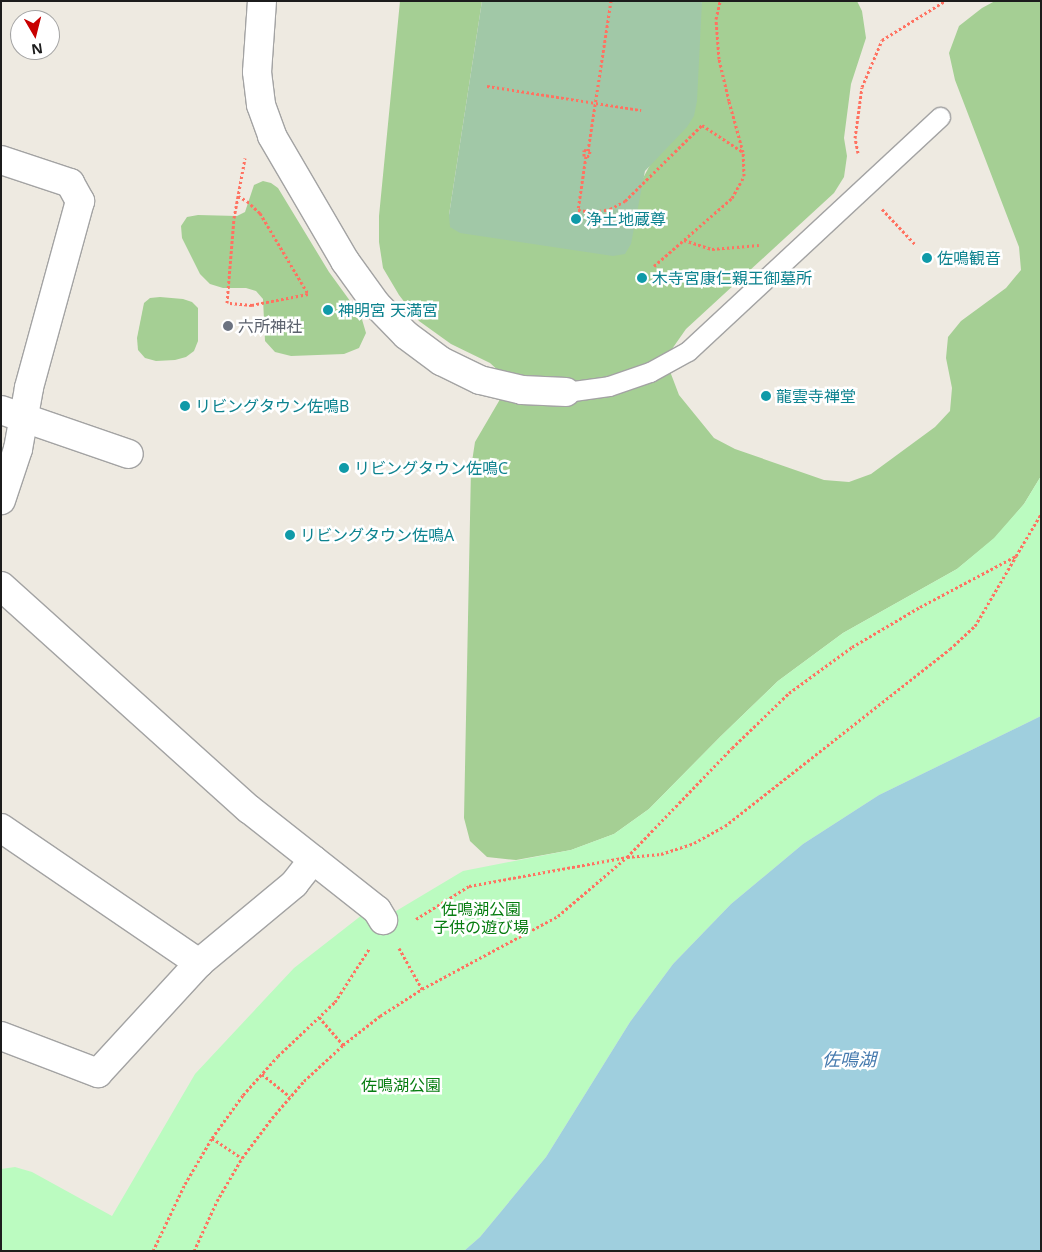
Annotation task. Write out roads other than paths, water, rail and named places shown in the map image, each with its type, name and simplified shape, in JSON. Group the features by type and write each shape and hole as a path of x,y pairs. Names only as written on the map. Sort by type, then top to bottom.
{"street":[{"path":"262,1 257,72 261,105 272,136 345,261 376,304 406,335 441,361 480,380 522,390 566,392"},
{"path":"1,160 70,183 80,201 29,388 12,414 18,449 1,500"},
{"path":"12,414 129,454"},
{"path":"1,586 249,809 377,910 387,927"},
{"path":"1,828 199,963"},
{"path":"1,1036 98,1074 199,963 294,884 313,860"}],"lane":[{"path":"566,392 609,386 642,375 688,351 864,189 940,116"}],"water":[{"name":"佐鳴湖","path":"1041,716 1041,1251 464,1251 480,1237 546,1157 630,1022 673,964 731,904 803,844 879,795"}],"place":[{"name":"浄土地蔵尊","path":"576,219"},
{"name":"佐鳴観音","path":"927,258"},
{"name":"木寺宮康仁親王御墓所","path":"642,278"},
{"name":"神明宮 天満宮","path":"328,310"},
{"name":"六所神社","path":"228,326"},
{"name":"龍雲寺禅堂","path":"766,396"},
{"name":"リビングタウン佐鳴B","path":"185,406"},
{"name":"リビングタウン佐鳴C","path":"344,468"},
{"name":"リビングタウン佐鳴A","path":"290,535"}],"park label":[{"name":"佐鳴湖公園 子供の遊び場","path":"481,918"},
{"name":"佐鳴湖公園","path":"401,1085"}]}
